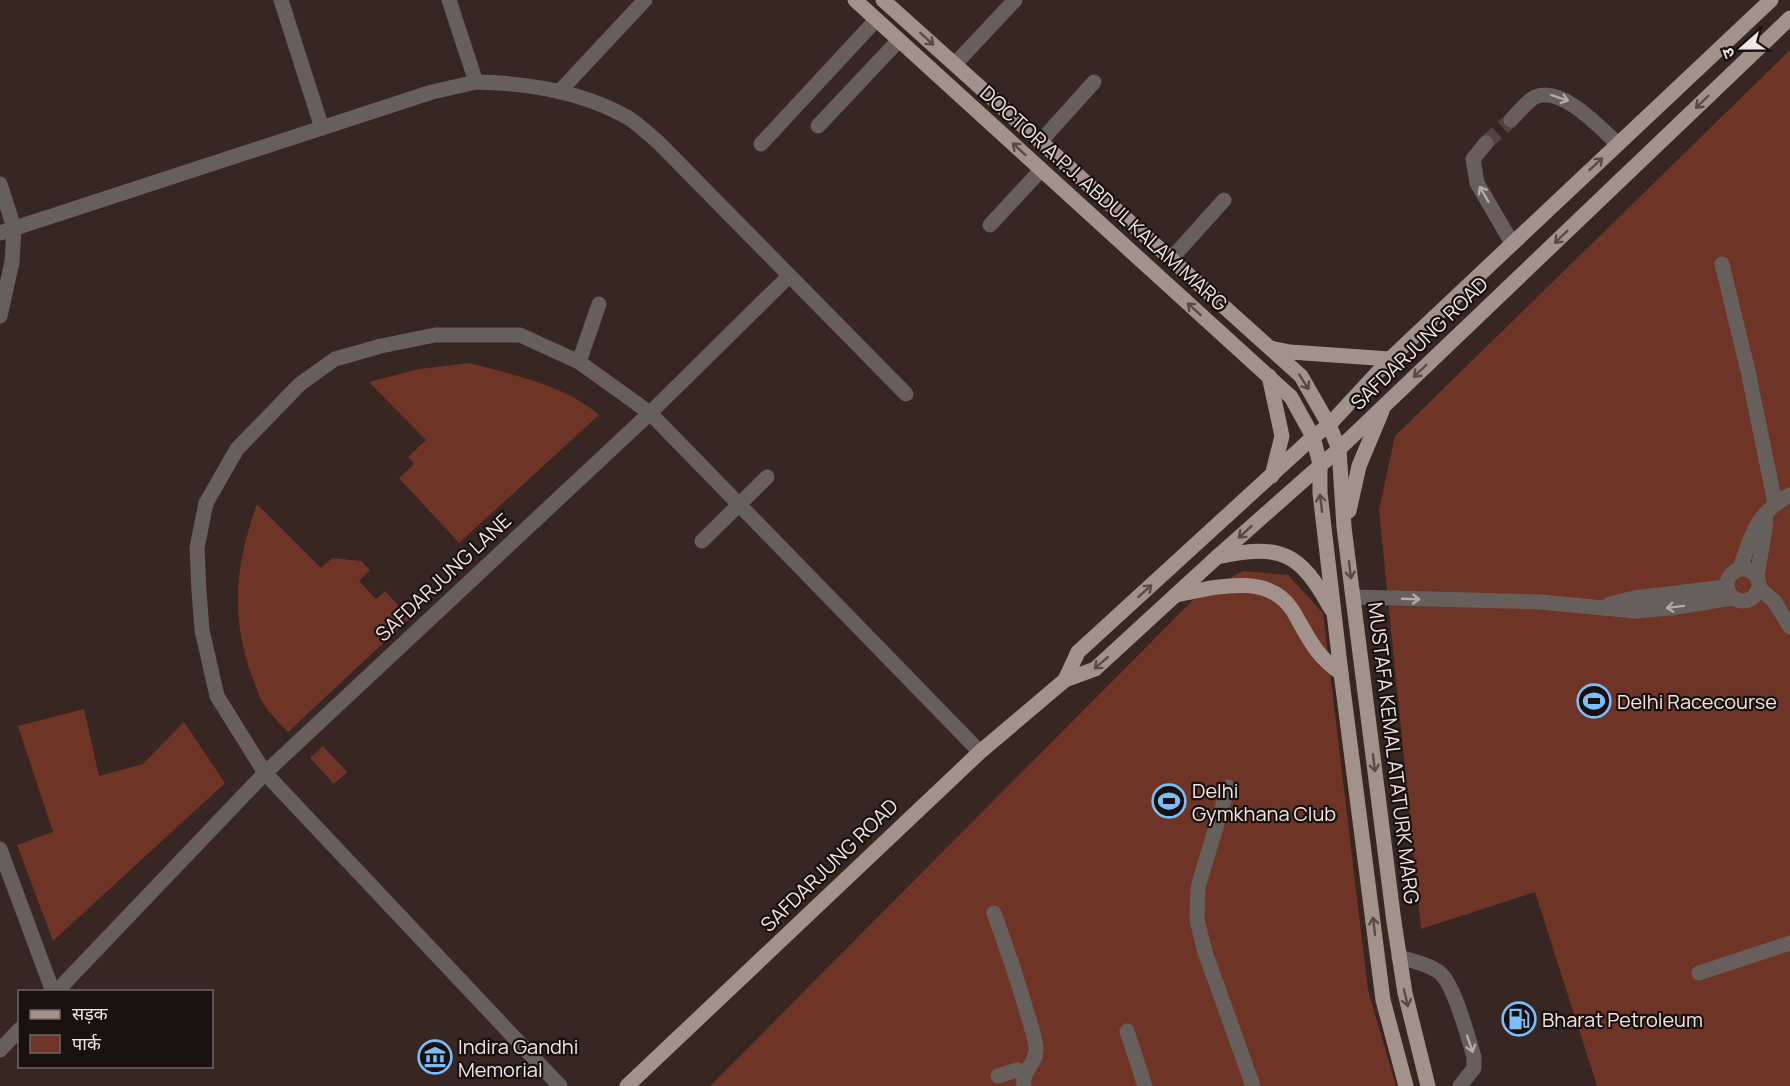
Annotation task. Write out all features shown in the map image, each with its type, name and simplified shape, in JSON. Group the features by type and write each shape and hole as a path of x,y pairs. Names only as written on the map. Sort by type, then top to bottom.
{"main road":[{"name":"DOCTOR A.P.J. ABDUL KALAM MARG","path":"855,0 1269,376 1291,397 1313,437"},
{"name":"SAFDARJUNG ROAD","path":"1065,680 1078,652 1313,437 1329,425 1390,359 1771,0"},
{"name":"DOCTOR A.P.J. ABDUL KALAM MARG","path":"888,2 1301,376 1329,425"},
{"name":"SAFDARJUNG ROAD","path":"627,1086 980,752 1065,680 1095,669 1217,557 1340,449 1790,18"},
{"path":"1226,337 1240,321"},
{"path":"1270,348 1290,352 1390,359"},
{"path":"1269,376 1282,436 1272,476"},
{"path":"1344,527 1359,466 1384,406"},
{"name":"MUSTAFA KEMAL ATATURK MARG","path":"1329,425 1340,449 1344,527 1399,957 1405,993 1428,1086"},
{"path":"1313,437 1320,465 1320,493 1341,673 1383,1000 1406,1086"},
{"path":"1217,557 1242,551 1283,555 1301,564 1316,581 1335,616"},
{"path":"1176,595 1228,585 1253,586 1275,594 1291,608 1316,651 1341,673"}],"street":[{"path":"281,0 322,128"},
{"path":"449,0 476,82"},
{"path":"559,92 645,0"},
{"path":"955,64 1015,0"},
{"path":"761,144 876,20"},
{"path":"818,126 899,40"},
{"path":"7,231 432,92 476,82 512,83 593,101 628,118 659,143 906,394"},
{"path":"1040,142 1094,82"},
{"path":"1511,120 1535,97 1550,95 1569,101 1618,144"},
{"path":"1486,143 1473,159 1478,183 1512,243"},
{"path":"990,225 1041,170"},
{"path":"0,184 12,262 0,316"},
{"path":"1171,259 1224,200"},
{"path":"1722,264 1748,371 1770,508 1758,582 1751,599 1738,601 1730,592 1729,574 1740,568 1755,525 1770,508 1790,495"},
{"name":"SAFDARJUNG LANE","path":"56,990 265,773 650,413 789,276"},
{"path":"579,362 598,304"},
{"path":"560,1086 265,773 217,696 202,630 198,591 197,548 206,503 237,449 300,384 335,359 381,346 435,335 520,335 579,362 650,413 980,752"},
{"path":"702,541 767,477"},
{"path":"1740,568 1752,571 1790,627"},
{"path":"1353,597 1598,606 1635,611 1671,608 1730,592"},
{"path":"1228,787 1198,887 1197,920 1205,952 1253,1086"},
{"path":"0,849 53,990"},
{"path":"994,913 1014,967 1036,1051 1024,1079 1017,1070 998,1076"},
{"path":"1699,973 1790,943"},
{"path":"1399,957 1440,972 1451,989 1474,1057 1474,1068 1461,1086"},
{"path":"0,1050 18,1031"},
{"path":"1127,1031 1145,1086"}],"green space":[{"name":"Delhi Racecourse","path":"1790,50 1790,1086 1597,1086 1535,892 1421,929 1379,510 1395,436"},
{"path":"470,363 538,382 570,396 599,415 459,543 399,478 414,464 408,457 426,440 369,382 419,369"},
{"path":"257,504 321,568 332,558 361,561 370,570 359,581 376,599 385,591 410,618 288,732 261,700 244,652 240,630 238,588 240,567"},
{"name":"Delhi Gymkhana Club","path":"1243,571 1288,575 1323,613 1368,990 1396,1086 710,1086 1197,596"},
{"path":"84,709 99,776 143,764 184,722 225,783 53,941 17,845 53,832 18,726"},
{"path":"323,746 347,772 334,784 310,758"}],"tunnel":[{"path":"1486,143 1511,120"}],"place":[{"name":"Delhi Racecourse","path":"1594,701"},
{"name":"Delhi Gymkhana Club","path":"1169,801"},
{"name":"Bharat Petroleum","path":"1519,1019"},
{"name":"Indira Gandhi Memorial","path":"435,1057"}]}
